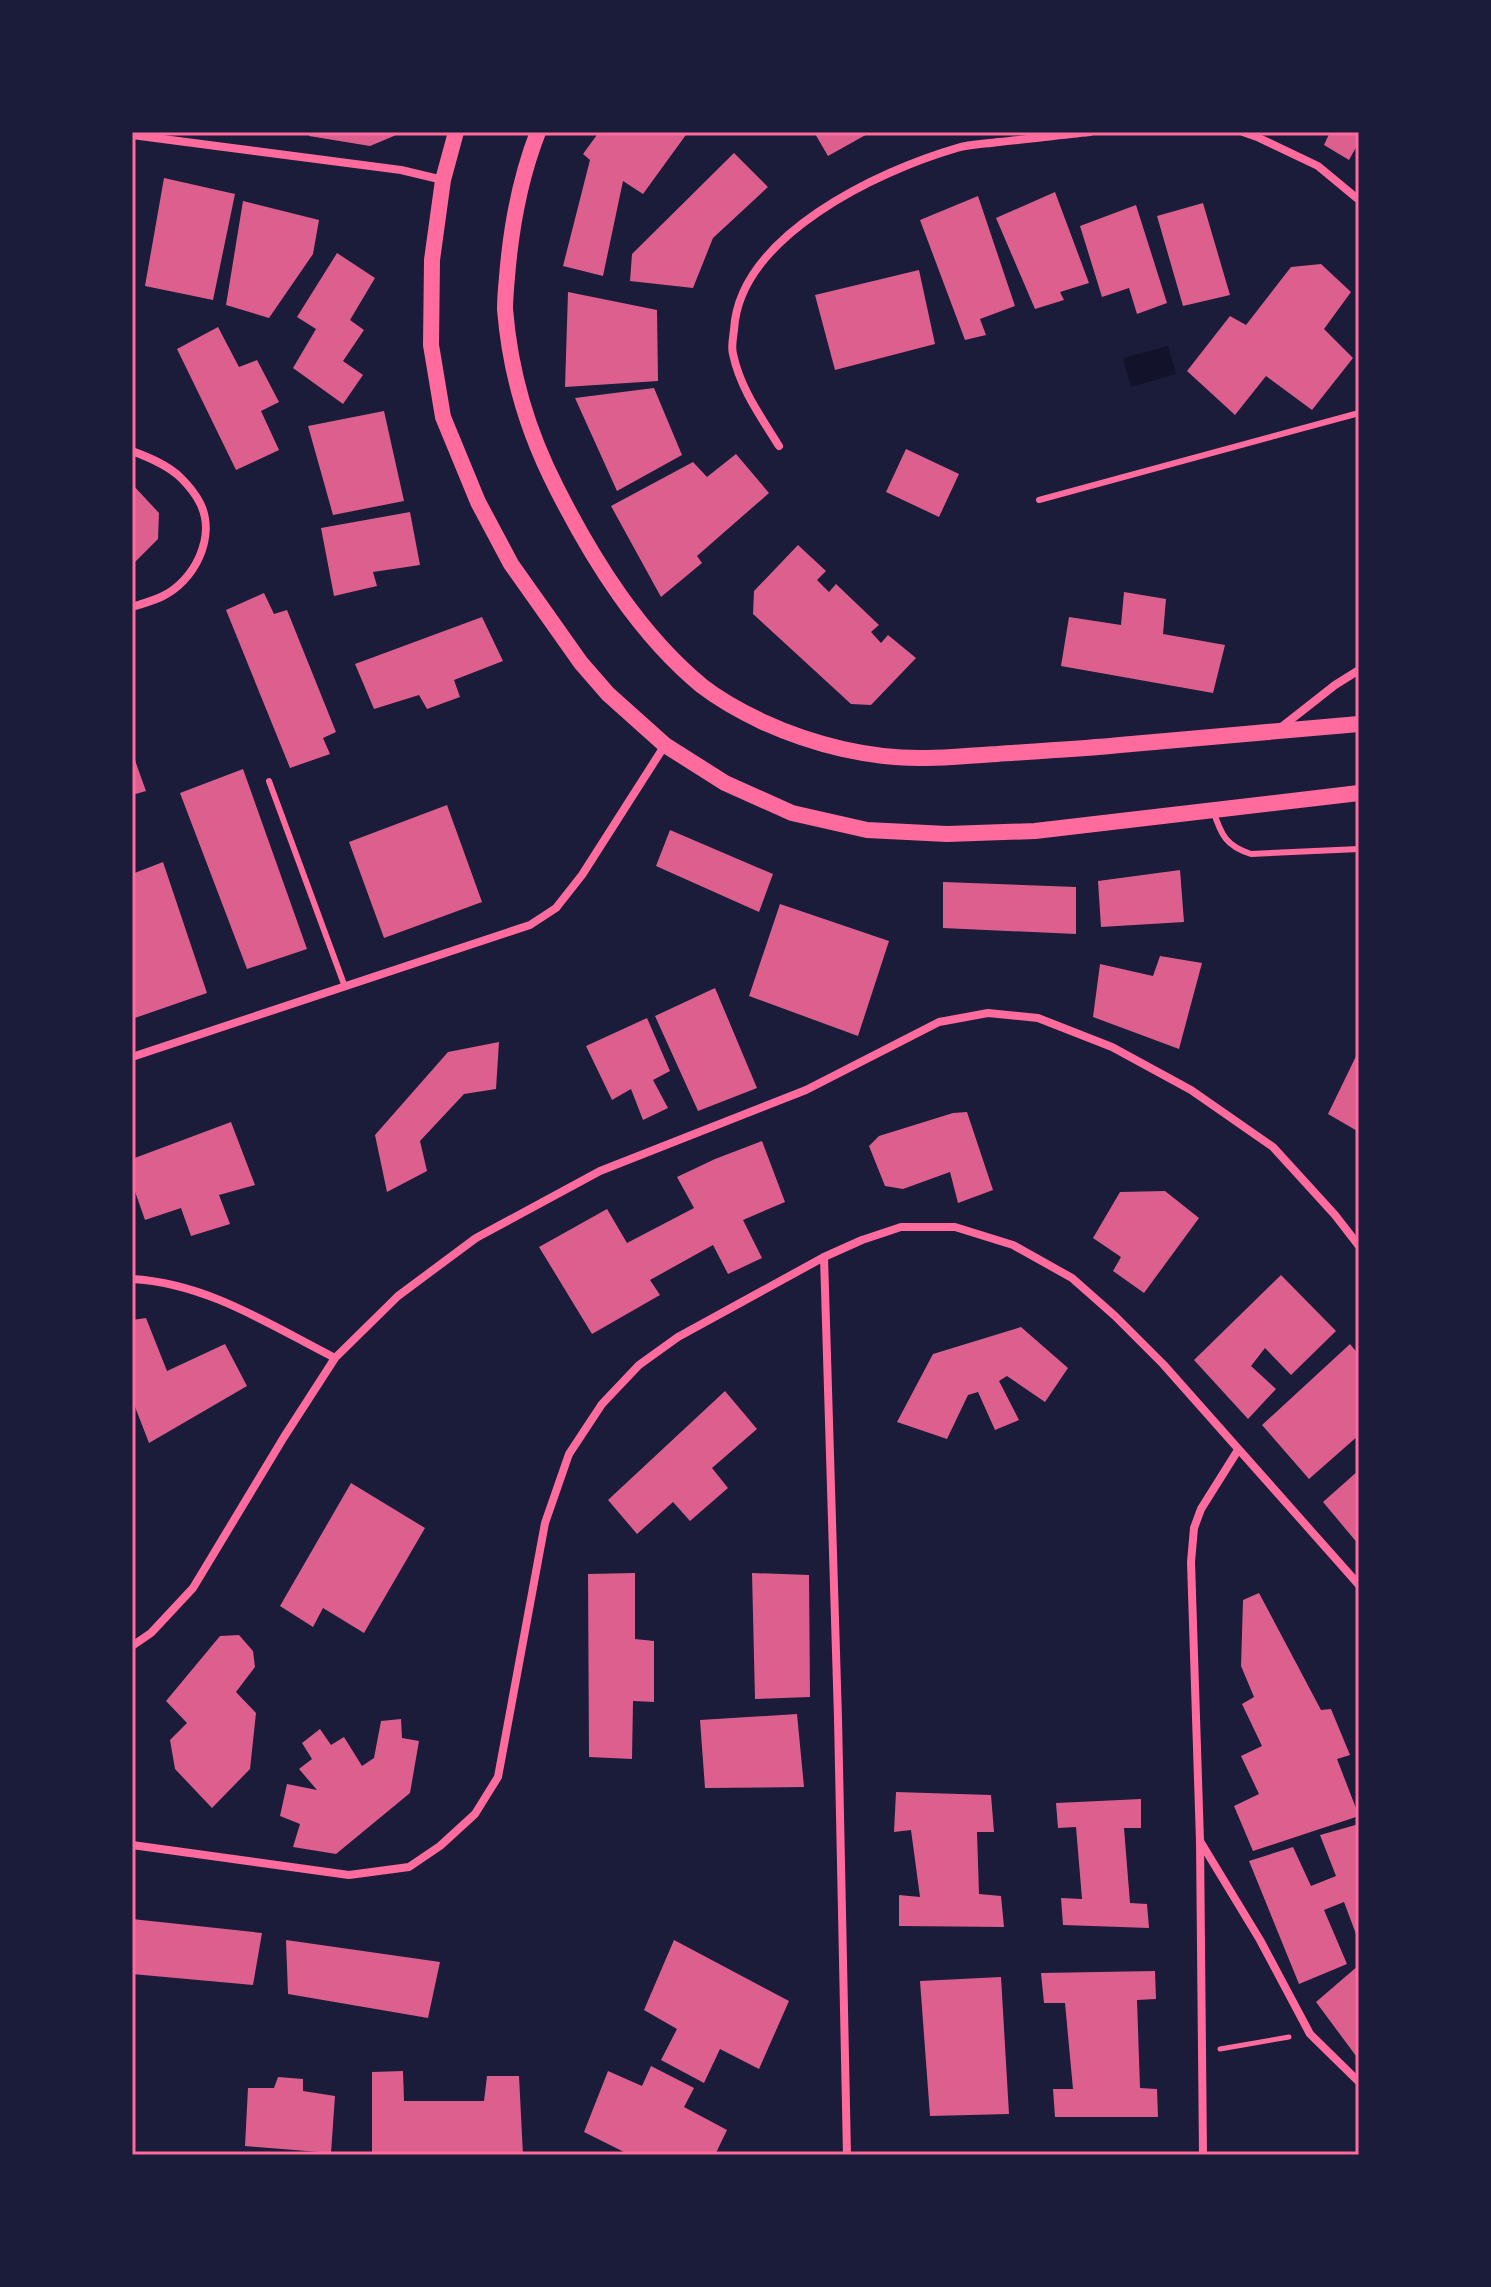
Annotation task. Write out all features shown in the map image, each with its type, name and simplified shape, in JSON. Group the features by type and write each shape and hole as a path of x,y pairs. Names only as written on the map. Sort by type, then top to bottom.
{"main road":[{"path":"456,132 443,180 432,260 431,345 443,417 478,502 511,564 581,663 608,694 665,745 725,783 792,813 867,830 947,834 1035,831 1359,793"},
{"path":"538,132 519,193 509,248 505,307 513,366 526,418 550,476 603,569 644,625 703,687 743,712 779,729 823,744 876,755 939,758 1359,724"}],"street":[{"path":"779,446 746,394 732,352 734,313 762,262 795,228 841,198 898,168 960,147 1090,132"},
{"path":"1243,132 1318,166 1359,200"},
{"path":"132,135 401,170 443,180"},
{"path":"132,451 153,459 179,476 200,504 206,532 200,557 185,580 163,596 132,607"},
{"path":"1275,732 1359,670"},
{"path":"132,1057 530,925 556,908 582,875 665,745"},
{"path":"132,1646 151,1633 193,1588 335,1358 398,1296 476,1238 600,1171 806,1090 939,1022 988,1013 1038,1018 1112,1047 1191,1090 1273,1147 1359,1246"},
{"path":"132,1845 349,1875 409,1867 440,1846 475,1814 498,1777 545,1523 569,1454 602,1404 639,1365 678,1337 824,1257 901,1227 955,1227 1013,1245 1072,1278 1163,1364 1359,1585"},
{"path":"824,1257 838,1702 847,2155"},
{"path":"132,1279 176,1284 221,1300 335,1358"},
{"path":"1203,2155 1200,1841 1191,1562 1194,1528 1201,1509 1238,1450"},
{"path":"1200,1841 1260,1940 1310,2034 1359,2082"}],"lane":[{"path":"1039,500 1359,413"},
{"path":"269,781 345,987"},
{"path":"1213,810 1221,833 1235,849 1251,854 1359,849"}],"path":[{"path":"1201,2053 1310,2034"}],"shaded area":[{"path":"1168,346 1176,374 1131,387 1123,358"}],"building":[{"path":"310,132 399,132 370,146 309,136"},
{"path":"599,132 688,132 643,194 623,181 603,276 563,266 590,160 583,154"},
{"path":"814,132 871,132 828,156"},
{"path":"1330,132 1359,132 1359,142 1349,160 1324,145"},
{"path":"734,153 768,187 713,238 693,288 630,281 632,254"},
{"path":"164,178 235,194 213,300 145,286"},
{"path":"1055,192 1089,283 1060,292 1064,300 1035,309 996,218"},
{"path":"978,196 1015,306 980,319 986,335 965,340 920,220"},
{"path":"243,201 319,220 313,254 269,318 226,305"},
{"path":"1203,203 1230,295 1183,306 1157,216"},
{"path":"1136,205 1167,303 1137,314 1129,288 1102,297 1080,226"},
{"path":"337,253 375,278 350,320 364,330 343,361 363,375 343,404 293,368 316,329 297,317"},
{"path":"1321,264 1351,292 1324,329 1353,358 1312,410 1266,376 1235,415 1187,371 1230,316 1246,325 1291,267"},
{"path":"919,270 935,344 835,370 815,295"},
{"path":"568,292 657,310 658,381 565,387"},
{"path":"218,327 239,367 257,360 279,402 261,411 279,450 236,470 177,349"},
{"path":"654,388 682,455 617,491 575,398"},
{"path":"384,411 404,501 333,515 308,426"},
{"path":"906,449 959,474 939,517 886,492"},
{"path":"736,454 769,493 697,556 702,563 661,597 611,506 693,462 707,477"},
{"path":"132,484 159,513 158,539 132,565"},
{"path":"410,512 420,565 373,572 377,586 334,596 321,528"},
{"path":"798,545 826,571 817,580 829,592 836,584 879,625 871,632 881,643 888,635 916,658 871,705 851,704 753,614 754,591"},
{"path":"1124,592 1166,599 1163,634 1225,645 1213,693 1061,666 1069,617 1121,625"},
{"path":"264,593 274,614 287,610 336,732 323,738 330,754 290,768 226,610"},
{"path":"482,617 503,661 454,680 460,697 427,709 419,695 374,709 355,664"},
{"path":"132,752 146,791 132,795"},
{"path":"243,769 307,949 247,969 180,793"},
{"path":"447,805 482,902 384,938 349,842"},
{"path":"670,830 773,874 759,912 656,866"},
{"path":"163,862 207,993 132,1019 132,874"},
{"path":"1180,870 1184,922 1101,927 1098,881"},
{"path":"943,882 1076,887 1076,934 943,928"},
{"path":"780,904 889,941 858,1036 749,996"},
{"path":"1160,956 1202,963 1179,1049 1093,1017 1100,964 1153,976"},
{"path":"715,988 757,1088 698,1111 655,1016"},
{"path":"647,1018 670,1071 653,1080 668,1108 643,1120 631,1089 612,1100 586,1046"},
{"path":"499,1042 496,1089 464,1094 420,1141 427,1171 387,1192 375,1135 448,1052"},
{"path":"1359,1050 1359,1132 1328,1114"},
{"path":"967,1112 993,1190 958,1203 950,1172 903,1189 885,1186 869,1146 879,1136 953,1113"},
{"path":"231,1122 255,1185 219,1195 230,1224 191,1236 181,1208 145,1220 132,1183 132,1159"},
{"path":"762,1141 785,1202 743,1220 762,1258 728,1274 713,1245 650,1280 660,1295 592,1334 539,1247 607,1209 627,1243 694,1208 677,1177"},
{"path":"1165,1191 1199,1218 1144,1293 1113,1271 1121,1257 1093,1238 1120,1192"},
{"path":"1281,1275 1336,1331 1291,1375 1265,1348 1251,1366 1276,1389 1248,1419 1194,1360"},
{"path":"146,1318 167,1371 225,1344 247,1386 149,1443 132,1399 132,1320"},
{"path":"1021,1327 1068,1368 1045,1402 1007,1376 999,1381 1019,1420 995,1430 978,1392 968,1395 947,1439 897,1422 933,1354"},
{"path":"1350,1344 1359,1355 1359,1435 1309,1479 1262,1425"},
{"path":"725,1391 757,1429 712,1468 728,1488 690,1521 673,1502 637,1534 608,1500"},
{"path":"1359,1470 1359,1545 1323,1502"},
{"path":"351,1483 425,1528 364,1633 323,1608 313,1627 280,1606"},
{"path":"635,1573 635,1639 654,1641 654,1702 633,1701 632,1759 589,1757 588,1574"},
{"path":"752,1573 809,1575 810,1697 755,1699"},
{"path":"1259,1593 1321,1710 1331,1709 1350,1755 1337,1759 1359,1816 1253,1851 1234,1806 1259,1794 1241,1756 1262,1746 1242,1704 1254,1697 1241,1666 1243,1600"},
{"path":"239,1635 253,1651 255,1667 236,1692 256,1713 250,1769 212,1808 175,1769 170,1740 187,1723 166,1701 220,1636"},
{"path":"797,1714 804,1787 705,1788 700,1720"},
{"path":"401,1719 402,1738 419,1741 410,1793 336,1854 293,1847 300,1824 280,1816 287,1784 317,1790 299,1769 312,1759 302,1743 320,1729 331,1745 344,1737 362,1766 374,1758 381,1721"},
{"path":"896,1792 991,1795 994,1832 977,1832 979,1894 1001,1896 1004,1927 899,1926 899,1895 920,1897 911,1830 894,1832"},
{"path":"1141,1799 1141,1828 1124,1828 1130,1903 1147,1904 1149,1928 1063,1925 1061,1898 1082,1899 1076,1827 1058,1828 1056,1803"},
{"path":"1359,1824 1359,1942 1344,1902 1324,1910 1347,1964 1299,1984 1249,1861 1293,1847 1311,1886 1336,1876 1320,1835"},
{"path":"132,1919 262,1933 253,1985 132,1974"},
{"path":"286,1940 440,1962 428,2018 288,1994"},
{"path":"674,1940 789,2001 759,2069 720,2049 704,2083 661,2060 677,2029 644,2010"},
{"path":"1359,1965 1359,2060 1316,2002"},
{"path":"1155,1971 1156,1999 1137,2000 1140,2088 1157,2089 1158,2117 1055,2117 1053,2089 1073,2089 1065,2003 1044,2003 1041,1973"},
{"path":"1001,1977 1009,2114 930,2116 920,1981"},
{"path":"651,2066 694,2088 684,2107 727,2130 715,2155 630,2155 584,2132 608,2071 642,2086"},
{"path":"403,2071 404,2101 484,2101 487,2076 519,2076 523,2155 372,2155 372,2072"},
{"path":"278,2077 303,2079 303,2091 335,2096 331,2153 245,2146 248,2088 274,2088"}]}
